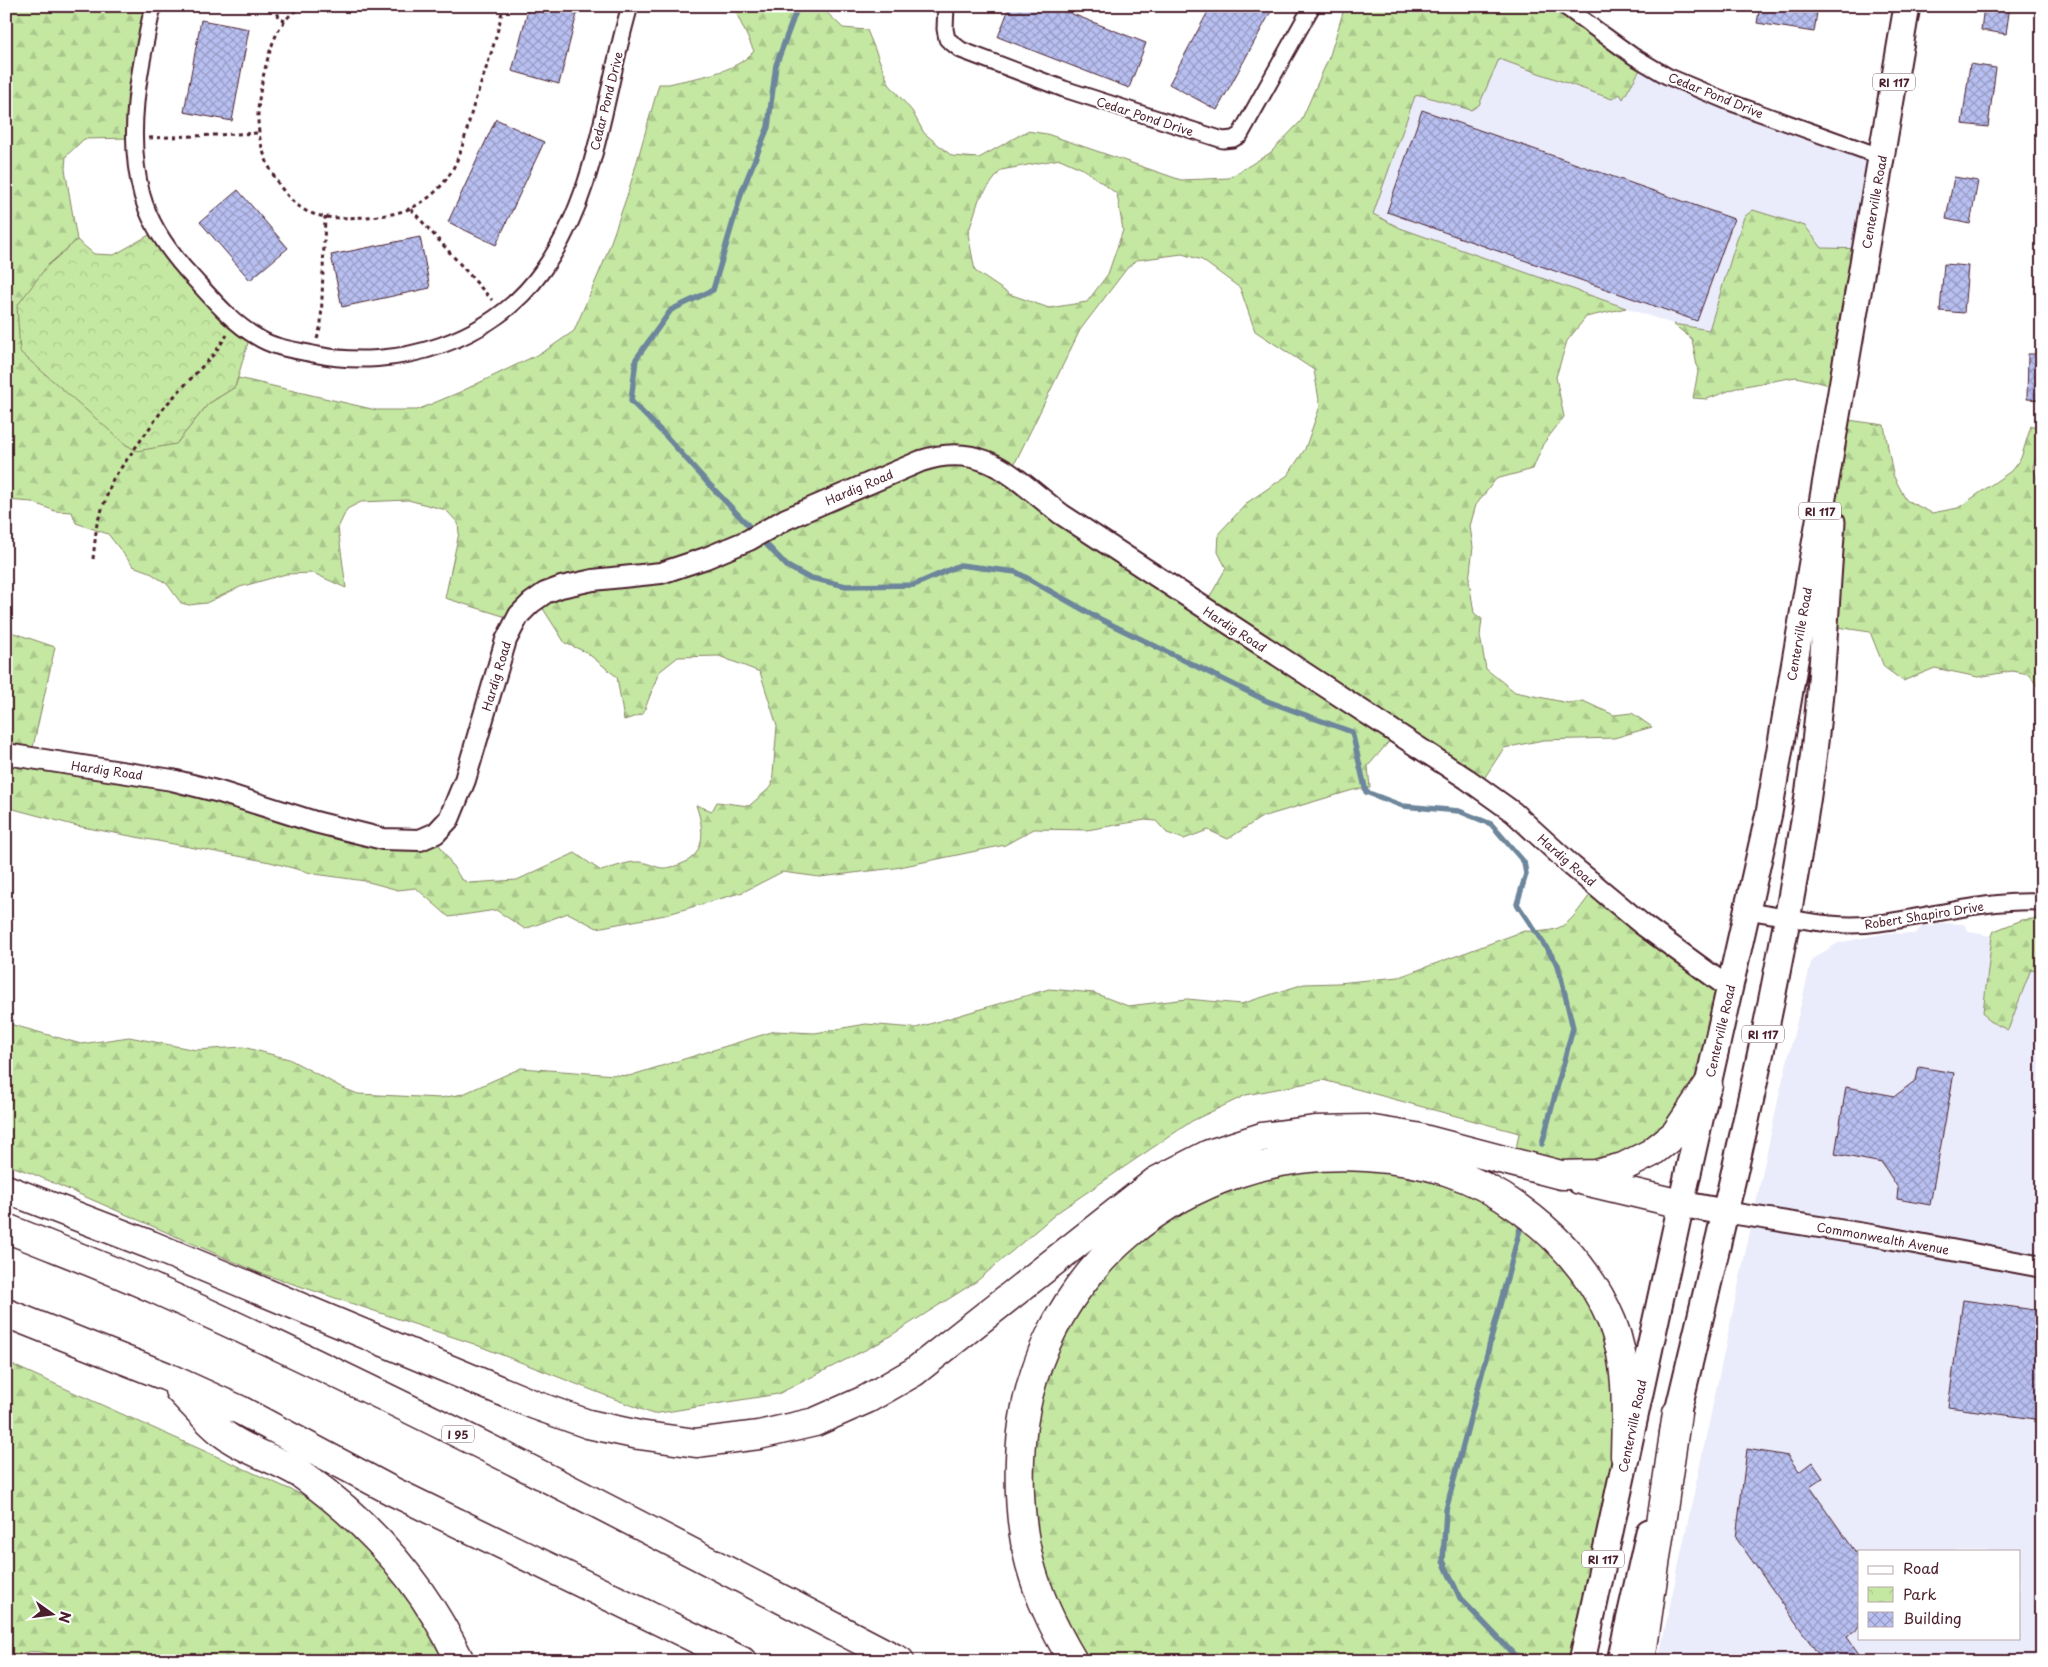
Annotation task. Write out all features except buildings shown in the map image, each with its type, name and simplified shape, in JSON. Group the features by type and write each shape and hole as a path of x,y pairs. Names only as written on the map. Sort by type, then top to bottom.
{"highway":[{"path":"1560,1175 1596,1174 1614,1169 1651,1153 1675,1134 1708,1085"},
{"path":"6,1189 160,1249 535,1405 588,1424 639,1435 696,1443 759,1435 815,1422 867,1399 914,1372 1156,1181 1210,1154 1262,1137 1317,1130 1367,1129 1416,1137 1560,1175 1681,1204"},
{"path":"1073,1661 1045,1611 1030,1569 1019,1485 1020,1437 1025,1402 1039,1361 1059,1317 1083,1279 1110,1250 1144,1220 1174,1202 1239,1172 1297,1158 1346,1156 1404,1160 1454,1172 1499,1194 1528,1215 1571,1254 1595,1286 1612,1324 1621,1356 1627,1393 1625,1456"},
{"name":"I 95","path":"6,1228 156,1290 304,1358 554,1480 900,1661"},
{"path":"6,1313 165,1376 240,1410 392,1491 742,1661"},
{"path":"165,1376 225,1435 304,1476 383,1545 417,1586 442,1624 460,1661"},
{"path":"1641,1661 1677,1412"}],"main road":[{"name":"Centerville Road","path":"1582,1661 1625,1456 1769,813 1907,6"},
{"name":"Centerville Road","path":"1620,1661 1724,1212 1786,916 1808,796 1820,702 1841,398"},
{"path":"1681,1204 1724,1212"}],"street":[{"name":"Cedar Pond Drive","path":"153,6 135,110 138,177 152,222 181,265 236,323 259,339 294,351 332,359 359,360 422,351 462,337 501,314 543,270 562,241 578,204 598,143 600,123 630,6"},
{"name":"Cedar Pond Drive","path":"946,6 945,30 947,40 961,50 1064,89 1223,140 1233,139 1240,135 1312,6"},
{"name":"Cedar Pond Drive","path":"1564,6 1633,56 1667,76 1729,102 1882,157"},
{"name":"Hardig Road","path":"6,754 172,780 220,792 315,822 383,839 420,840 436,833 450,820 466,780 508,634 519,615 531,602 545,593 576,584 661,573 706,558 749,540 775,525 851,490 935,456 967,455 995,466 1025,484 1061,514 1235,629 1349,701 1513,812 1572,866 1643,925 1730,988"},
{"name":"Robert Shapiro Drive","path":"1747,911 1786,916 1824,925 1879,924 2001,903 2042,902"},
{"name":"Commonwealth Avenue","path":"1724,1212 1877,1236 2042,1267"}],"path":[{"path":"274,6 280,19 285,21"},
{"path":"303,6 285,21 274,39 260,89 259,133 268,162 284,191 307,211 324,217 385,216 411,209 444,182 457,162 492,50 503,6"},
{"path":"135,140 259,133"},
{"path":"411,209 486,292 501,314"},
{"path":"311,354 321,326 324,217"},
{"path":"94,559 96,523 113,479 166,405 214,354 236,323"}],"shaded area":[{"path":"1498,59 1612,99 1621,94 1623,99 1644,63 1876,156 1867,249 1822,248 1805,226 1744,217 1709,331 1673,324 1626,308 1400,228 1373,214 1415,96 1421,95 1471,110 1479,105"},
{"path":"1939,923 1964,924 1969,932 1992,936 1983,1012 2008,1030 2031,969 2042,971 2042,1661 1658,1661 1780,1091 1812,959 1838,943 1888,933 1915,934 1922,926 1932,926"}],"green space":[{"path":"6,6 155,6 130,138 84,139 66,156 65,169 77,240 47,266 176,444 208,404 235,387 238,378 376,410 417,410 460,392 545,351 574,331 605,259 628,193 659,84 669,84 714,74 736,65 754,51 733,6 820,6 843,28 867,30 889,84 912,111 924,133 952,156 979,158 1027,131 1047,134 1181,180 1229,178 1270,153 1301,121 1330,55 1345,6 1563,6 1644,63 1623,99 1620,94 1612,99 1499,59 1479,105 1471,110 1421,95 1415,96 1373,214 1400,228 1626,308 1586,317 1567,341 1556,377 1564,417 1543,444 1533,469 1496,479 1476,505 1470,526 1473,547 1469,581 1474,613 1482,619 1480,636 1486,669 1515,692 1568,703 1583,701 1614,715 1632,713 1652,727 1614,738 1543,740 1504,748 1479,786 1393,737 1368,766 1370,788 1353,790 1262,817 1228,839 1208,830 1184,839 1167,833 1156,821 1145,820 1087,830 1034,829 1005,845 895,868 820,877 782,872 743,892 665,915 597,928 568,913 525,929 496,910 449,917 416,888 398,890 365,881 315,874 270,862 77,826 6,807 6,627 11,632 55,647 31,756 168,780 395,842 435,838 461,879 469,883 517,880 575,853 601,871 635,862 666,868 689,860 696,854 702,837 696,805 712,811 717,802 749,806 772,786 777,726 760,672 719,656 678,657 659,672 643,714 624,720 617,677 586,652 565,643 540,604 516,620 445,598 459,533 458,523 446,510 408,500 361,502 347,509 338,528 346,588 313,573 286,574 240,587 206,603 189,605 181,603 167,584 149,572 133,566 108,534 76,523 72,512 55,511 32,502 6,500","holes":["1060,159 1085,170 1117,194 1123,230 1108,274 1087,302 1049,308 1009,294 975,271 968,234 979,199 1001,170","1182,254 1202,260 1240,288 1255,331 1314,370 1320,406 1305,449 1288,475 1248,502 1219,533 1218,552 1226,568 1204,607 1010,473 1080,330 1128,267 1137,260"]},
{"path":"1753,210 1805,226 1822,248 1867,249 1843,388 1796,377 1739,387 1707,399 1693,398 1698,372 1692,339 1673,324 1709,330 1744,217"},
{"path":"158,230 250,336 235,387 208,404 176,444 137,451 125,444 20,352 17,306 47,266 77,240 94,254 114,255"},
{"path":"1841,419 1884,425 1893,475 1906,500 1932,513 1958,508 2011,471 2021,458 2031,426 2042,426 2042,441 2033,466 2038,483 2042,486 2042,693 2029,674 2012,671 1978,677 1935,668 1903,681 1884,667 1870,632 1830,626 1829,468"},
{"path":"1593,891 1730,985 1685,1116 1597,1172 1515,1155 1519,1133 1323,1080 1246,1095 1192,1121 1058,1212 977,1281 879,1343 778,1394 653,1414 474,1344 260,1273 6,1164 6,1023 81,1044 129,1037 196,1050 243,1047 289,1059 358,1094 440,1098 463,1094 521,1068 629,1076 775,1031 815,1033 866,1024 916,1028 1049,989 1094,993 1128,1006 1187,999 1241,1004 1304,984 1338,983 1399,977 1524,931 1558,928 1572,918"},
{"path":"2042,918 2042,971 2031,969 2008,1030 1989,1021 1983,1012 1992,936 1994,931 2022,920"},
{"path":"1334,1158 1474,1187 1591,1281 1626,1395 1581,1661 1074,1661 1026,1559 1035,1377 1047,1344 1156,1212"},
{"path":"6,1362 336,1510 460,1661 66,1661 45,1653 31,1652 17,1656 11,1661 6,1661"}],"waterway":[{"path":"798,6 776,65 768,127 742,191 713,290 671,310 636,359 631,401 787,566 807,577 846,586 914,585 960,565 1016,572 1100,619 1267,701 1352,732 1366,792 1403,806 1459,811 1491,824 1524,862 1526,874 1517,904 1558,965 1573,1028 1542,1144"},
{"path":"1520,1661 1460,1598 1443,1561 1446,1510 1521,1225"}]}
